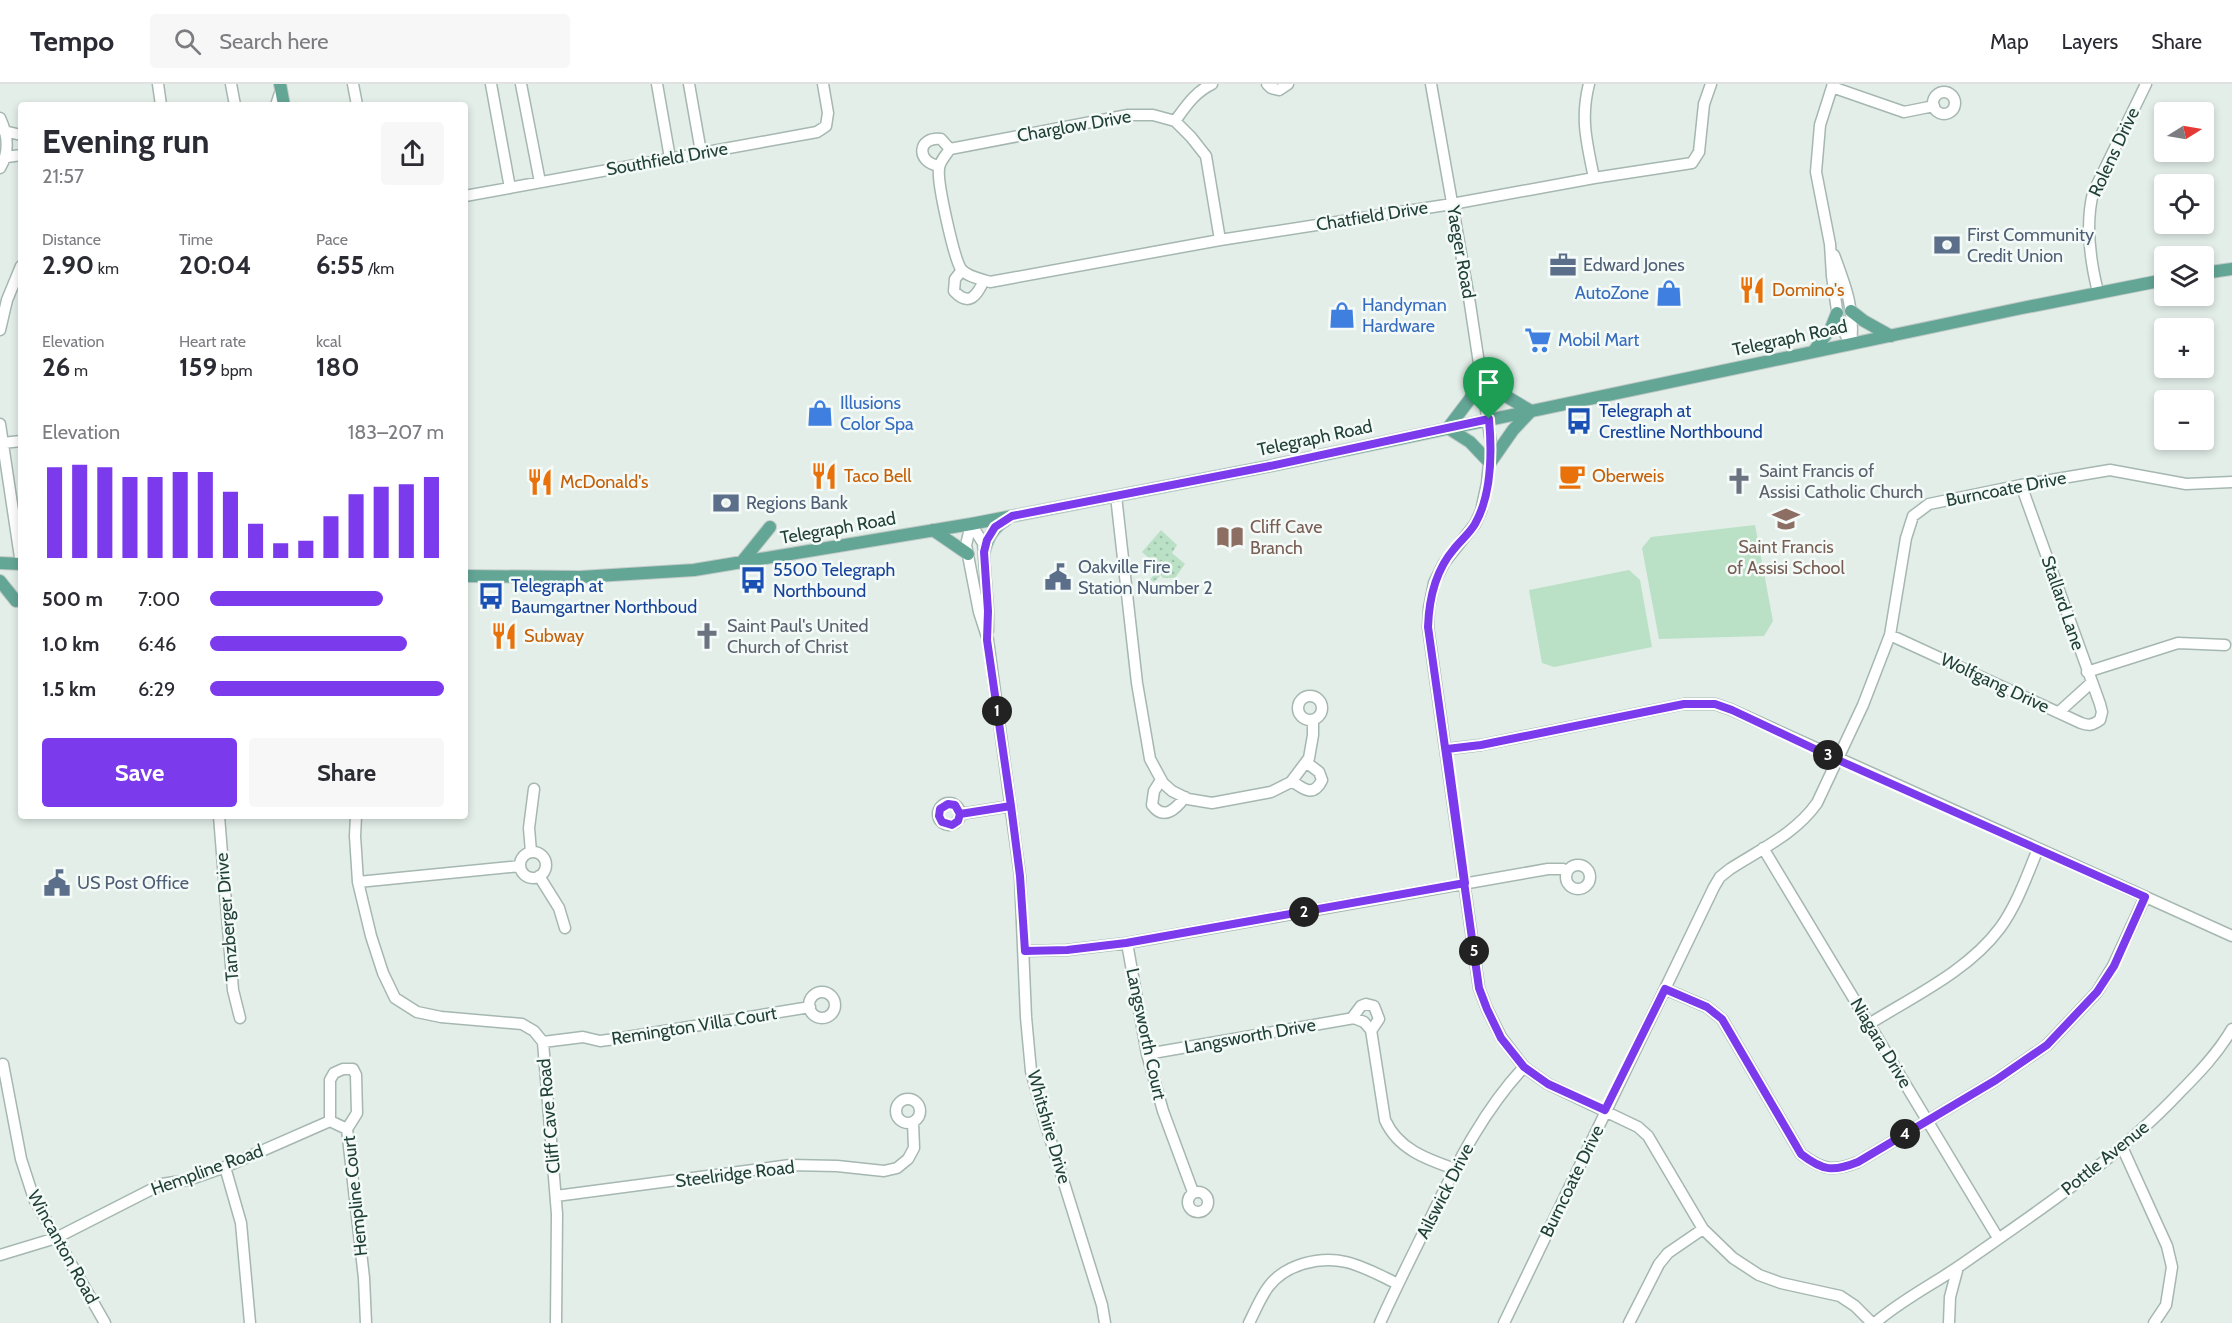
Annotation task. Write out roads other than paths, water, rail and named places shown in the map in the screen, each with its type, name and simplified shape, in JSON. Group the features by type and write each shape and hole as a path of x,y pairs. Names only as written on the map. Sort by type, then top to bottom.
{"main road":[{"path":"280,87 283,102"},
{"path":"2214,272 2232,269"},
{"name":"Telegraph Road","path":"468,576 608,576 694,570 971,524 2154,282"},
{"path":"1851,310 1864,321 1891,336"},
{"path":"1813,352 1831,328 1837,313"},
{"path":"1481,374 1509,398 1531,411 1513,430 1490,463 1470,442 1448,428 1470,399 1481,374"},
{"path":"984,552 987,540 995,527 1012,516"},
{"path":"741,563 770,527"},
{"path":"933,530 968,554"},
{"path":"0,563 18,564"},
{"path":"0,582 16,602"}],"street":[{"path":"158,84 161,102"},
{"path":"231,84 234,102"},
{"path":"353,84 356,102"},
{"path":"491,84 510,188"},
{"path":"521,84 540,182"},
{"path":"657,84 670,158"},
{"path":"689,84 701,152"},
{"name":"Southfield Drive","path":"468,195 817,132 826,126 828,113 823,84"},
{"path":"1212,84 1201,89 1175,121 1206,156 1220,240"},
{"path":"1267,84 1279,90 1288,84"},
{"name":"Yaeger Road","path":"1431,84 1489,419 1491,442 1490,463 1481,511 1469,533 1444,562 1434,583 1428,627 1479,988 1501,1038 1524,1067 1548,1084 1638,1127 1648,1136 1703,1229 1733,1258 1759,1275 1807,1290 1824,1291 1840,1296 1874,1323"},
{"path":"1589,84 1583,118 1594,178"},
{"name":"Chatfield Drive","path":"978,278 990,282 1220,240 1452,204 1692,163 1699,152 1704,104 1711,84"},
{"name":"Rolens Drive","path":"2098,292 2090,251 2089,208 2093,192 2146,84"},
{"path":"1851,344 1839,324 1830,244 1816,172 1816,150 1820,125 1832,85 1904,112 1934,106"},
{"path":"277,102 280,87"},
{"name":"Charglow Drive","path":"939,166 925,162 923,146 930,140 941,140 950,149 1128,115 1153,115 1175,121"},
{"path":"0,118 7,138 7,157 0,168"},
{"path":"4,130 18,134"},
{"path":"950,149 939,166 939,177 950,232 962,270 978,278 976,295 969,299 960,298 954,291 955,279 962,270"},
{"path":"7,157 18,155"},
{"path":"1830,244 1851,310 1853,322 1851,344"},
{"path":"0,330 4,299 18,272"},
{"path":"0,424 18,544"},
{"path":"3,443 18,441"},
{"name":"Burncoate Drive","path":"1504,1323 1605,1110 1720,877 1787,834 1808,815 1817,803 1863,705 1890,635 1906,538 1913,516 1929,504 2110,470 2186,484 2232,482"},
{"name":"Stallard Lane","path":"2021,485 2102,712 2100,720"},
{"path":"1116,496 1137,683 1150,759 1161,780 1172,791 1185,797 1212,803 1271,792 1292,781 1306,762 1313,735 1313,720"},
{"name":"Whitshire Drive","path":"971,524 983,543 988,611 987,640"},
{"name":"Whitshire Drive","path":"971,524 966,545 987,640 1020,876 1025,951 1026,1017 1031,1071 1102,1305 1104,1323"},
{"name":"Wolfgang Drive","path":"1890,635 2088,725 2100,720"},
{"path":"2059,712 2089,677 2178,643 2225,645"},
{"path":"1447,749 1481,745 1684,704 1715,704 2232,936"},
{"path":"1292,781 1304,790 1311,791 1319,787 1322,780 1319,772 1306,762"},
{"path":"1161,780 1154,791 1152,805 1157,811 1172,812 1185,797"},
{"path":"531,852 529,828 534,789"},
{"path":"960,814 1011,806"},
{"name":"Tanzberger Drive","path":"219,819 233,990 240,1018"},
{"name":"Cliff Cave Road","path":"356,819 358,882 371,936 383,973 395,998 424,1014 522,1024 534,1031 543,1042 556,1196 556,1323"},
{"name":"Niagara Drive","path":"1763,848 1998,1238"},
{"path":"1869,1023 1959,968 1984,946 2000,928 2013,907 2038,849"},
{"path":"520,866 523,857 531,852"},
{"path":"520,866 525,874 539,876 545,868 544,858 531,852"},
{"path":"358,882 520,866"},
{"path":"1025,951 1067,950 1126,943 1548,869 1563,869 1568,872"},
{"path":"539,876 559,908 565,928"},
{"path":"1665,989 1707,1007 1722,1019 1801,1154 1826,1169 1842,1168 1858,1162 1996,1080 2047,1045 2097,992 2114,966 2145,897"},
{"name":"Langsworth Court","path":"1126,943 1147,1054 1163,1111 1193,1192"},
{"name":"Langsworth Drive","path":"1147,1054 1352,1018 1361,1006 1366,1004 1374,1006 1379,1019 1371,1031 1384,1111 1391,1132 1401,1143 1425,1159 1455,1169"},
{"name":"Remington Villa Court","path":"543,1042 583,1037 600,1041 810,1007"},
{"path":"1352,1018 1364,1022 1371,1031"},
{"name":"Pottle Avenue","path":"1874,1323 1894,1306 1958,1267 2122,1147 2147,1126 2193,1079 2232,1029"},
{"name":"Wincanton Road","path":"3,1064 21,1159 34,1199 105,1323"},
{"name":"Ailswick Drive","path":"1380,1323 1477,1129 1502,1090 1524,1067"},
{"name":"Hempline Court","path":"330,1121 330,1080 334,1073 343,1069 353,1069 356,1075 357,1113 347,1129 364,1278 366,1323"},
{"path":"330,1121 347,1129"},
{"name":"Hempline Road","path":"0,1256 56,1238 162,1184 188,1180 225,1167 330,1121"},
{"name":"Steelridge Road","path":"556,1196 790,1165 884,1171 897,1168 908,1159 914,1148 913,1122"},
{"path":"2122,1147 2167,1245 2172,1268 2166,1305 2154,1323"},
{"path":"225,1167 242,1223 250,1323"},
{"path":"1629,1323 1659,1264 1668,1253 1703,1229"},
{"path":"1249,1323 1268,1287 1284,1272 1303,1263 1326,1260 1345,1262 1398,1284"},
{"path":"1949,1323 1950,1297 1958,1267"}],"place":[{"name":"First Community Credit Union","path":"1947,245"},
{"name":"Edward Jones","path":"1563,265"},
{"name":"Domino's","path":"1752,290"},
{"name":"AutoZone","path":"1669,293"},
{"name":"Handyman Hardware","path":"1342,315"},
{"name":"Mobil Mart","path":"1538,340"},
{"name":"Illusions Color Spa","path":"820,413"},
{"name":"Telegraph at Crestline Northbound","path":"1579,421"},
{"name":"Taco Bell","path":"824,476"},
{"name":"Oberweis","path":"1572,476"},
{"name":"Saint Francis of Assisi Catholic Church","path":"1739,481"},
{"name":"McDonald's","path":"540,482"},
{"name":"Regions Bank","path":"726,503"},
{"name":"Saint Francis of Assisi School","path":"1786,519"},
{"name":"Cliff Cave Branch","path":"1230,537"},
{"name":"Oakville Fire Station Number 2","path":"1058,577"},
{"name":"5500 Telegraph Northbound","path":"753,580"},
{"name":"Telegraph at Baumgartner Northboud","path":"491,596"},
{"name":"Subway","path":"504,636"},
{"name":"Saint Paul's United Church of Christ","path":"707,636"},
{"name":"US Post Office","path":"57,883"}]}
